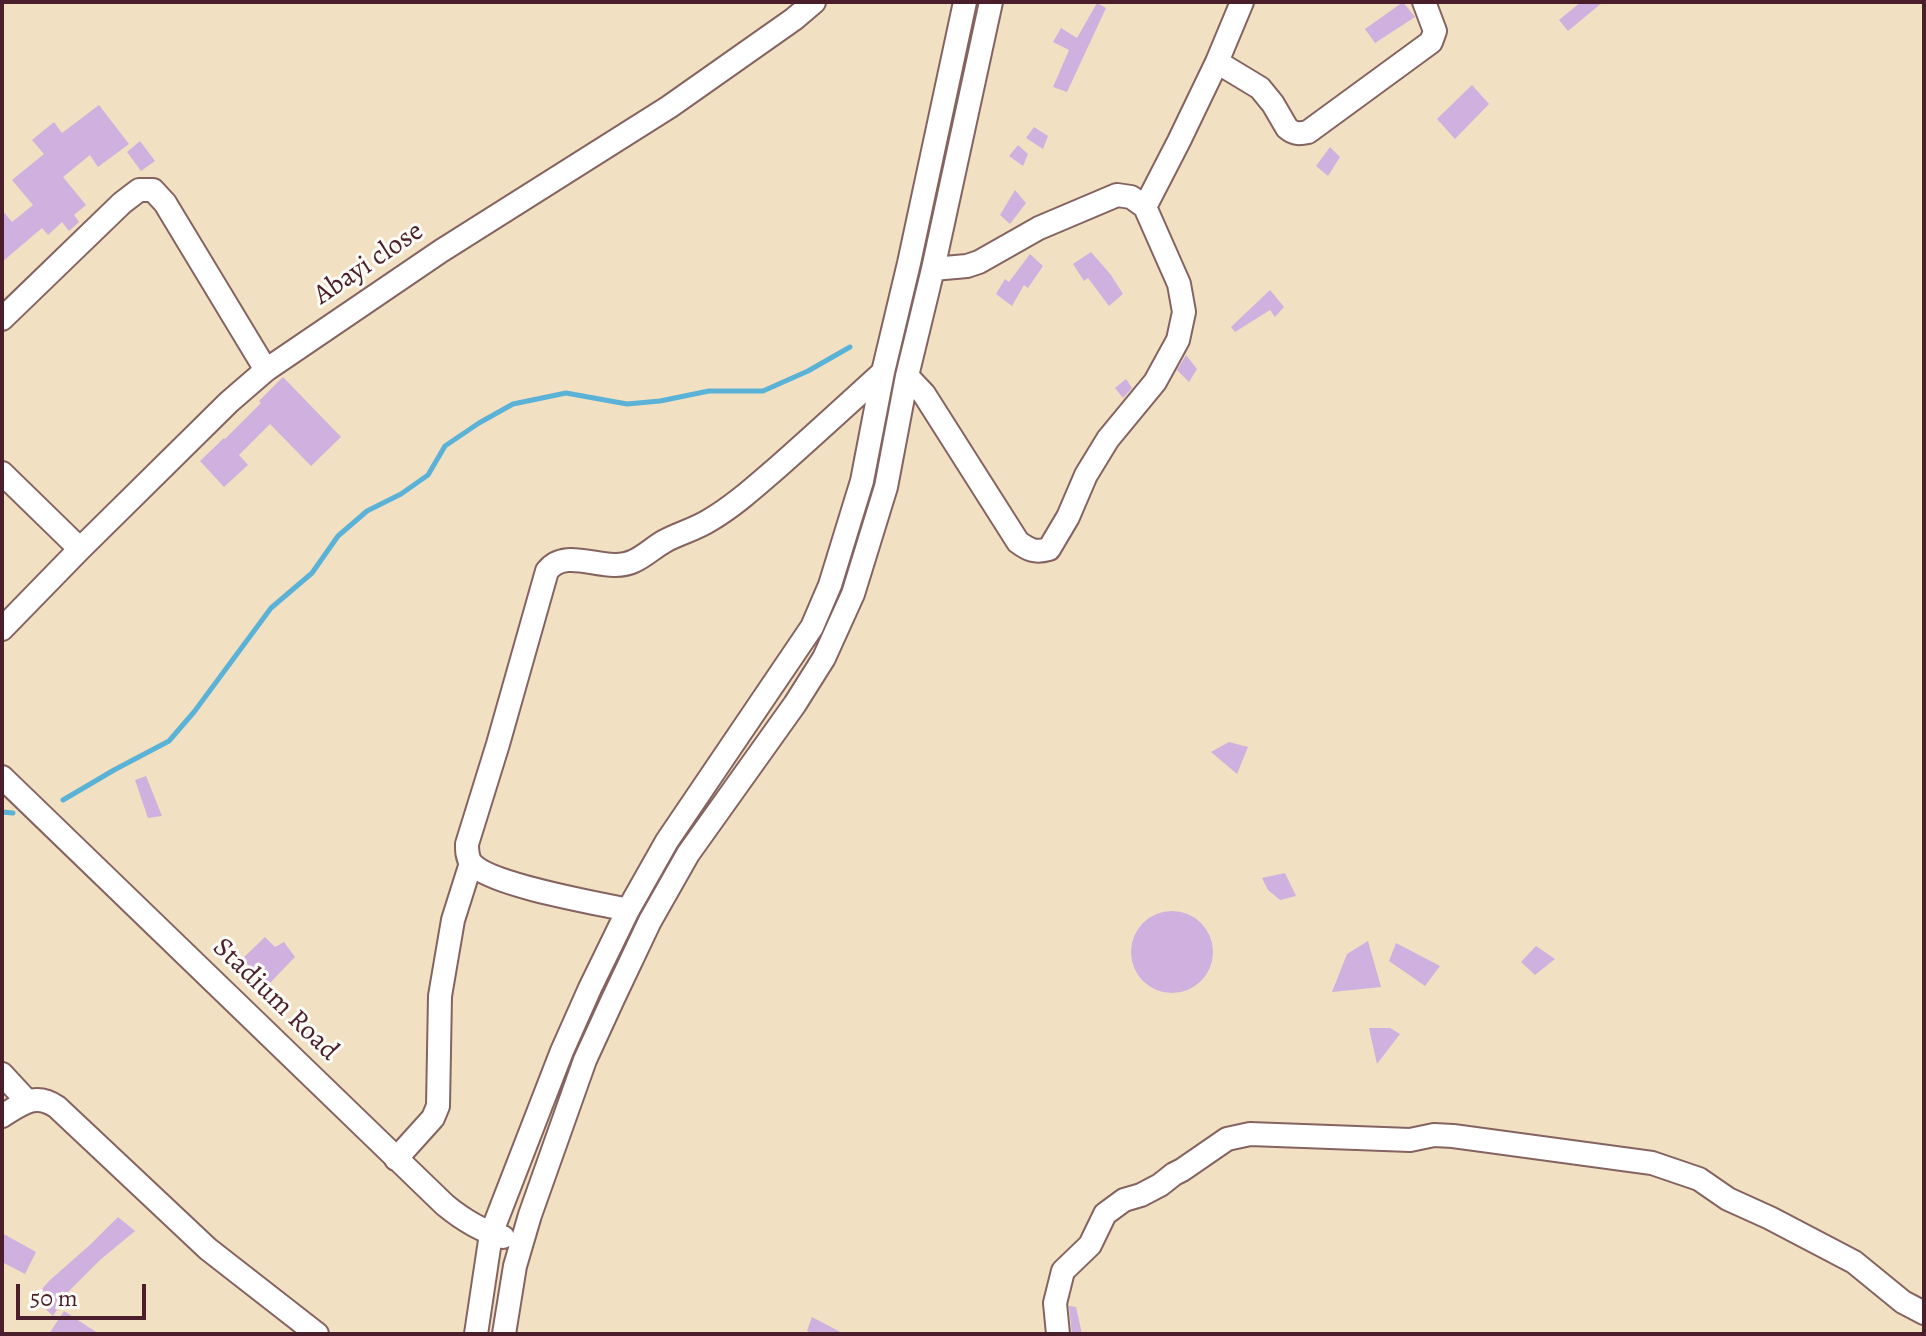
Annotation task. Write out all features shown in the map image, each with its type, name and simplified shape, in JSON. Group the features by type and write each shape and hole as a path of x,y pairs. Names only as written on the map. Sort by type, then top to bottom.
{"street":[{"name":"Abayi close","path":"2,629 229,402 266,370 441,251 669,107 814,2"},
{"path":"476,1334 491,1234 562,1051 628,910 667,841 812,627 830,585 862,481 965,2"},
{"path":"504,1334 515,1266 530,1215 585,1060 650,921 688,854 824,658 853,594 886,487 907,376 991,2"},
{"path":"1145,207 1217,62 1242,2"},
{"path":"1217,62 1260,88 1292,132 1308,132 1431,42 1435,31 1424,2"},
{"path":"2,319 122,203 139,190 153,190 165,203 266,370"},
{"path":"907,376 924,394 1018,542 1028,550 1038,552 1049,549 1108,439 1155,382 1178,340 1184,312 1179,284 1145,207 1131,197 1117,195 1039,228 979,262 933,269"},
{"path":"628,910 522,886 482,871 471,863 467,853 467,844 547,571 551,565 565,559 621,565 710,520 756,487 883,372"},
{"path":"2,473 80,549"},
{"name":"Stadium Road","path":"2,777 445,1205 491,1234 522,1243"},
{"path":"396,1159 433,1118 438,1106 440,996 453,920 471,863"},
{"path":"2,1074 27,1101"},
{"path":"2,1116 27,1101 48,1100 208,1249 317,1334"},
{"path":"1058,1334 1055,1303 1063,1271 1090,1245 1105,1214 1124,1200 1160,1185 1227,1139 1250,1134 1410,1140 1434,1135 1453,1136 1652,1163 1699,1179 1728,1199 1854,1262 1903,1302 1924,1313"}],"building":[{"path":"1403,2 1415,17 1375,43 1365,29"},
{"path":"1581,2 1603,2 1568,31 1559,20"},
{"path":"1097,3 1106,8 1067,92 1053,87 1069,50 1053,42 1061,28 1077,38"},
{"path":"1472,85 1489,104 1455,139 1437,119"},
{"path":"99,105 129,144 98,167 90,155 63,177 86,205 74,215 79,222 69,231 62,222 48,235 42,228 2,262 2,210 12,222 33,205 12,180 44,154 32,140 54,122 62,133"},
{"path":"1034,127 1048,136 1043,149 1026,138"},
{"path":"140,141 155,161 141,171 127,152"},
{"path":"1018,145 1028,154 1023,166 1009,156"},
{"path":"1330,147 1340,157 1328,176 1316,166"},
{"path":"1015,190 1026,203 1010,224 1000,215"},
{"path":"1091,252 1123,294 1109,306 1088,278 1084,281 1073,264"},
{"path":"1030,254 1043,266 1028,288 1024,285 1012,306 996,294 1005,279 1009,282"},
{"path":"1270,290 1284,307 1275,317 1270,310 1235,332 1231,327"},
{"path":"1186,355 1197,369 1189,382 1177,370"},
{"path":"283,377 341,437 311,466 270,424 239,455 248,465 224,487 200,461 261,403 259,401"},
{"path":"1126,379 1132,388 1123,398 1115,388"},
{"path":"1229,742 1248,747 1237,774 1211,752"},
{"path":"146,776 162,816 148,818 135,780"},
{"path":"1285,873 1296,896 1280,900 1268,890 1262,878"},
{"path":"1172,911 1188,914 1201,923 1210,936 1213,952 1210,968 1201,981 1188,990 1172,993 1156,990 1143,981 1134,968 1131,952 1134,936 1143,923 1156,914"},
{"path":"265,937 275,947 284,942 295,957 268,985 242,959"},
{"path":"1368,941 1381,987 1332,992 1347,954"},
{"path":"1396,943 1440,966 1425,986 1389,961"},
{"path":"1536,946 1555,959 1535,975 1521,962"},
{"path":"1369,1028 1390,1028 1400,1034 1377,1064"},
{"path":"118,1217 135,1231 68,1292 53,1316 34,1298"},
{"path":"2,1233 36,1252 25,1274 2,1262"},
{"path":"1069,1306 1076,1307 1082,1334 1072,1334"},
{"path":"64,1311 99,1334 49,1334"},
{"path":"812,1317 844,1334 807,1331"}],"waterway":[{"path":"63,800 169,741 271,608 312,573 338,536 367,511 401,494 428,475 445,446 479,423 513,404 566,393 627,404 709,391 763,391 808,371 850,347"},
{"path":"2,812 13,813"}]}
